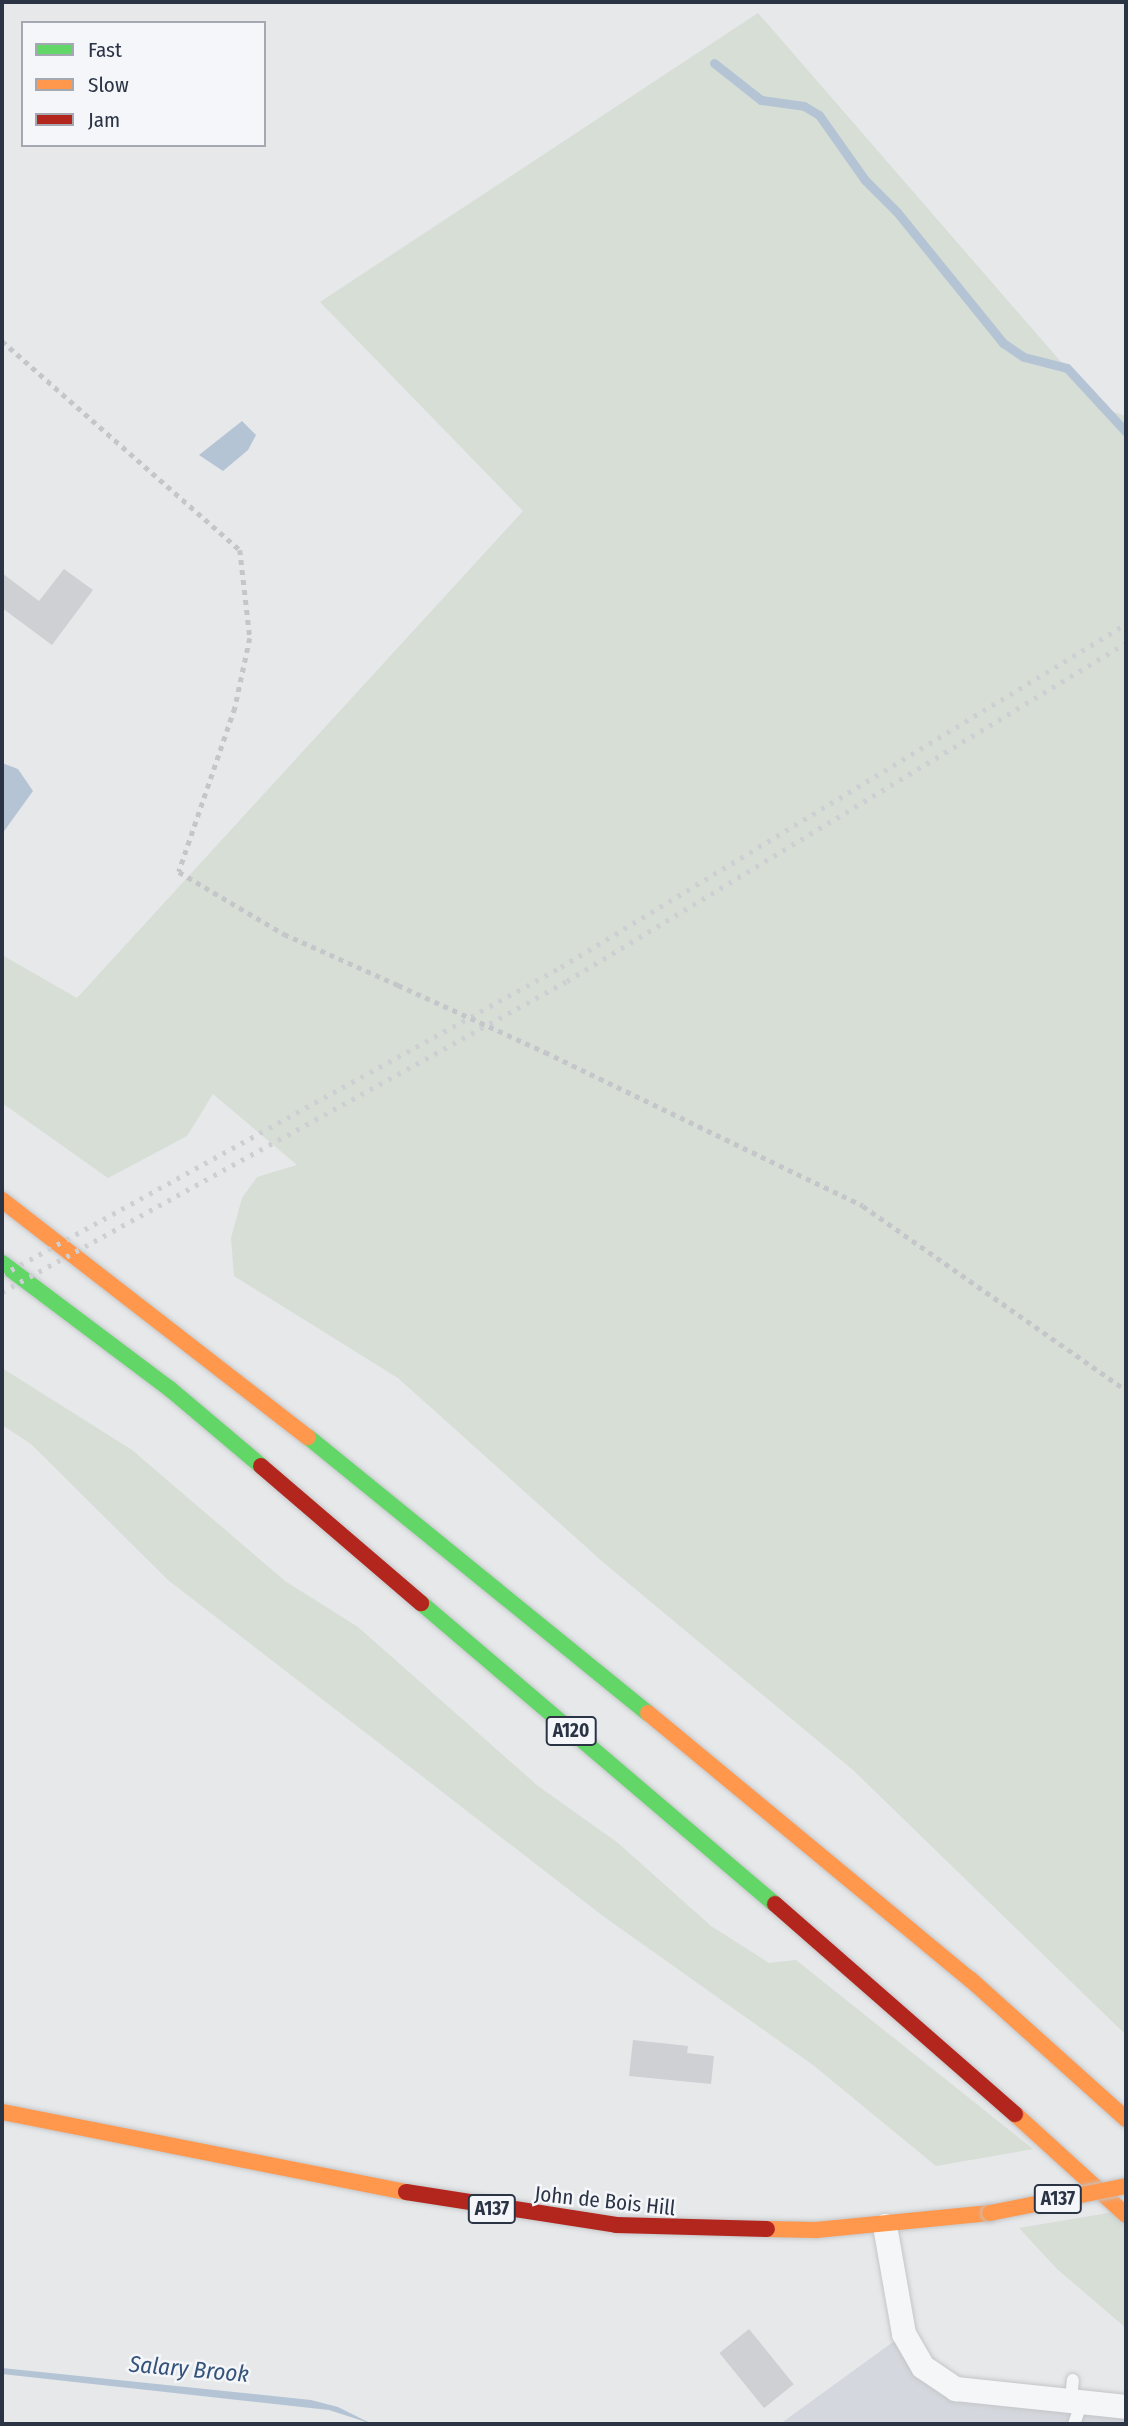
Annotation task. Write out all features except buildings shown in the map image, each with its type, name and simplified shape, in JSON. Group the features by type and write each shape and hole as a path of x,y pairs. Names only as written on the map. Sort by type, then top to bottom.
{"main road":[{"path":"2,1199 414,1519 970,1979 1126,2119"},
{"name":"A120","path":"2,1263 181,1398 937,2043 1126,2215"},
{"name":"John de Bois Hill","path":"2,2112 364,2186 542,2217 682,2230 885,2226 990,2213 1126,2186"}],"street":[{"path":"885,2226 904,2334 923,2367 956,2389 1126,2407"}],"path":[{"path":"2,341 240,550 250,638 235,708 180,872 284,934 545,1052 863,1206 1126,1390"}],"shaded area":[{"path":"758,13 1101,408 1126,416 1126,2035 853,1770 604,1563 398,1378 234,1276 231,1238 242,1198 257,1177 297,1165 213,1094 187,1136 108,1178 2,1103 2,955 77,998 523,511 320,302"},
{"path":"2,1368 132,1450 285,1581 358,1627 538,1786 618,1843 711,1926 769,1963 796,1960 1033,2149 936,2166 813,2065 603,1916 168,1580 31,1444 2,1425"},
{"path":"1126,2210 1126,2328 1057,2269 1019,2228"},
{"path":"904,2334 956,2389 1126,2407 1126,2424 780,2424"}],"water":[{"path":"242,421 256,435 248,450 223,471 199,455"},
{"path":"2,763 18,769 33,791 2,834"},
{"path":"2,2368 311,2400 338,2407 372,2424 329,2410 2,2374"}],"waterway":[{"path":"714,63 761,100 804,106 819,115 865,180 897,212 1003,343 1024,357 1067,368 1126,432"}],"railway":[{"path":"2,1275 561,967 1126,624"},
{"path":"2,1292 567,981 1126,643"}],"traffic: fast":[{"path":"2,1263 170,1389 261,1466"},
{"path":"308,1437 648,1713"},
{"path":"421,1603 775,1904"}],"traffic: slow":[{"path":"2,1200 308,1437"},
{"path":"648,1713 970,1979 1126,2119"},
{"path":"2,2112 406,2192"},
{"path":"1015,2114 1126,2215"},
{"path":"990,2213 1126,2186"},
{"path":"767,2229 816,2230 990,2213"}],"traffic: jam":[{"path":"261,1466 421,1603"},
{"path":"775,1904 1015,2114"},
{"path":"406,2192 616,2225 767,2229"}],"water label":[{"name":"Salary Brook","path":"189,2369"}]}
